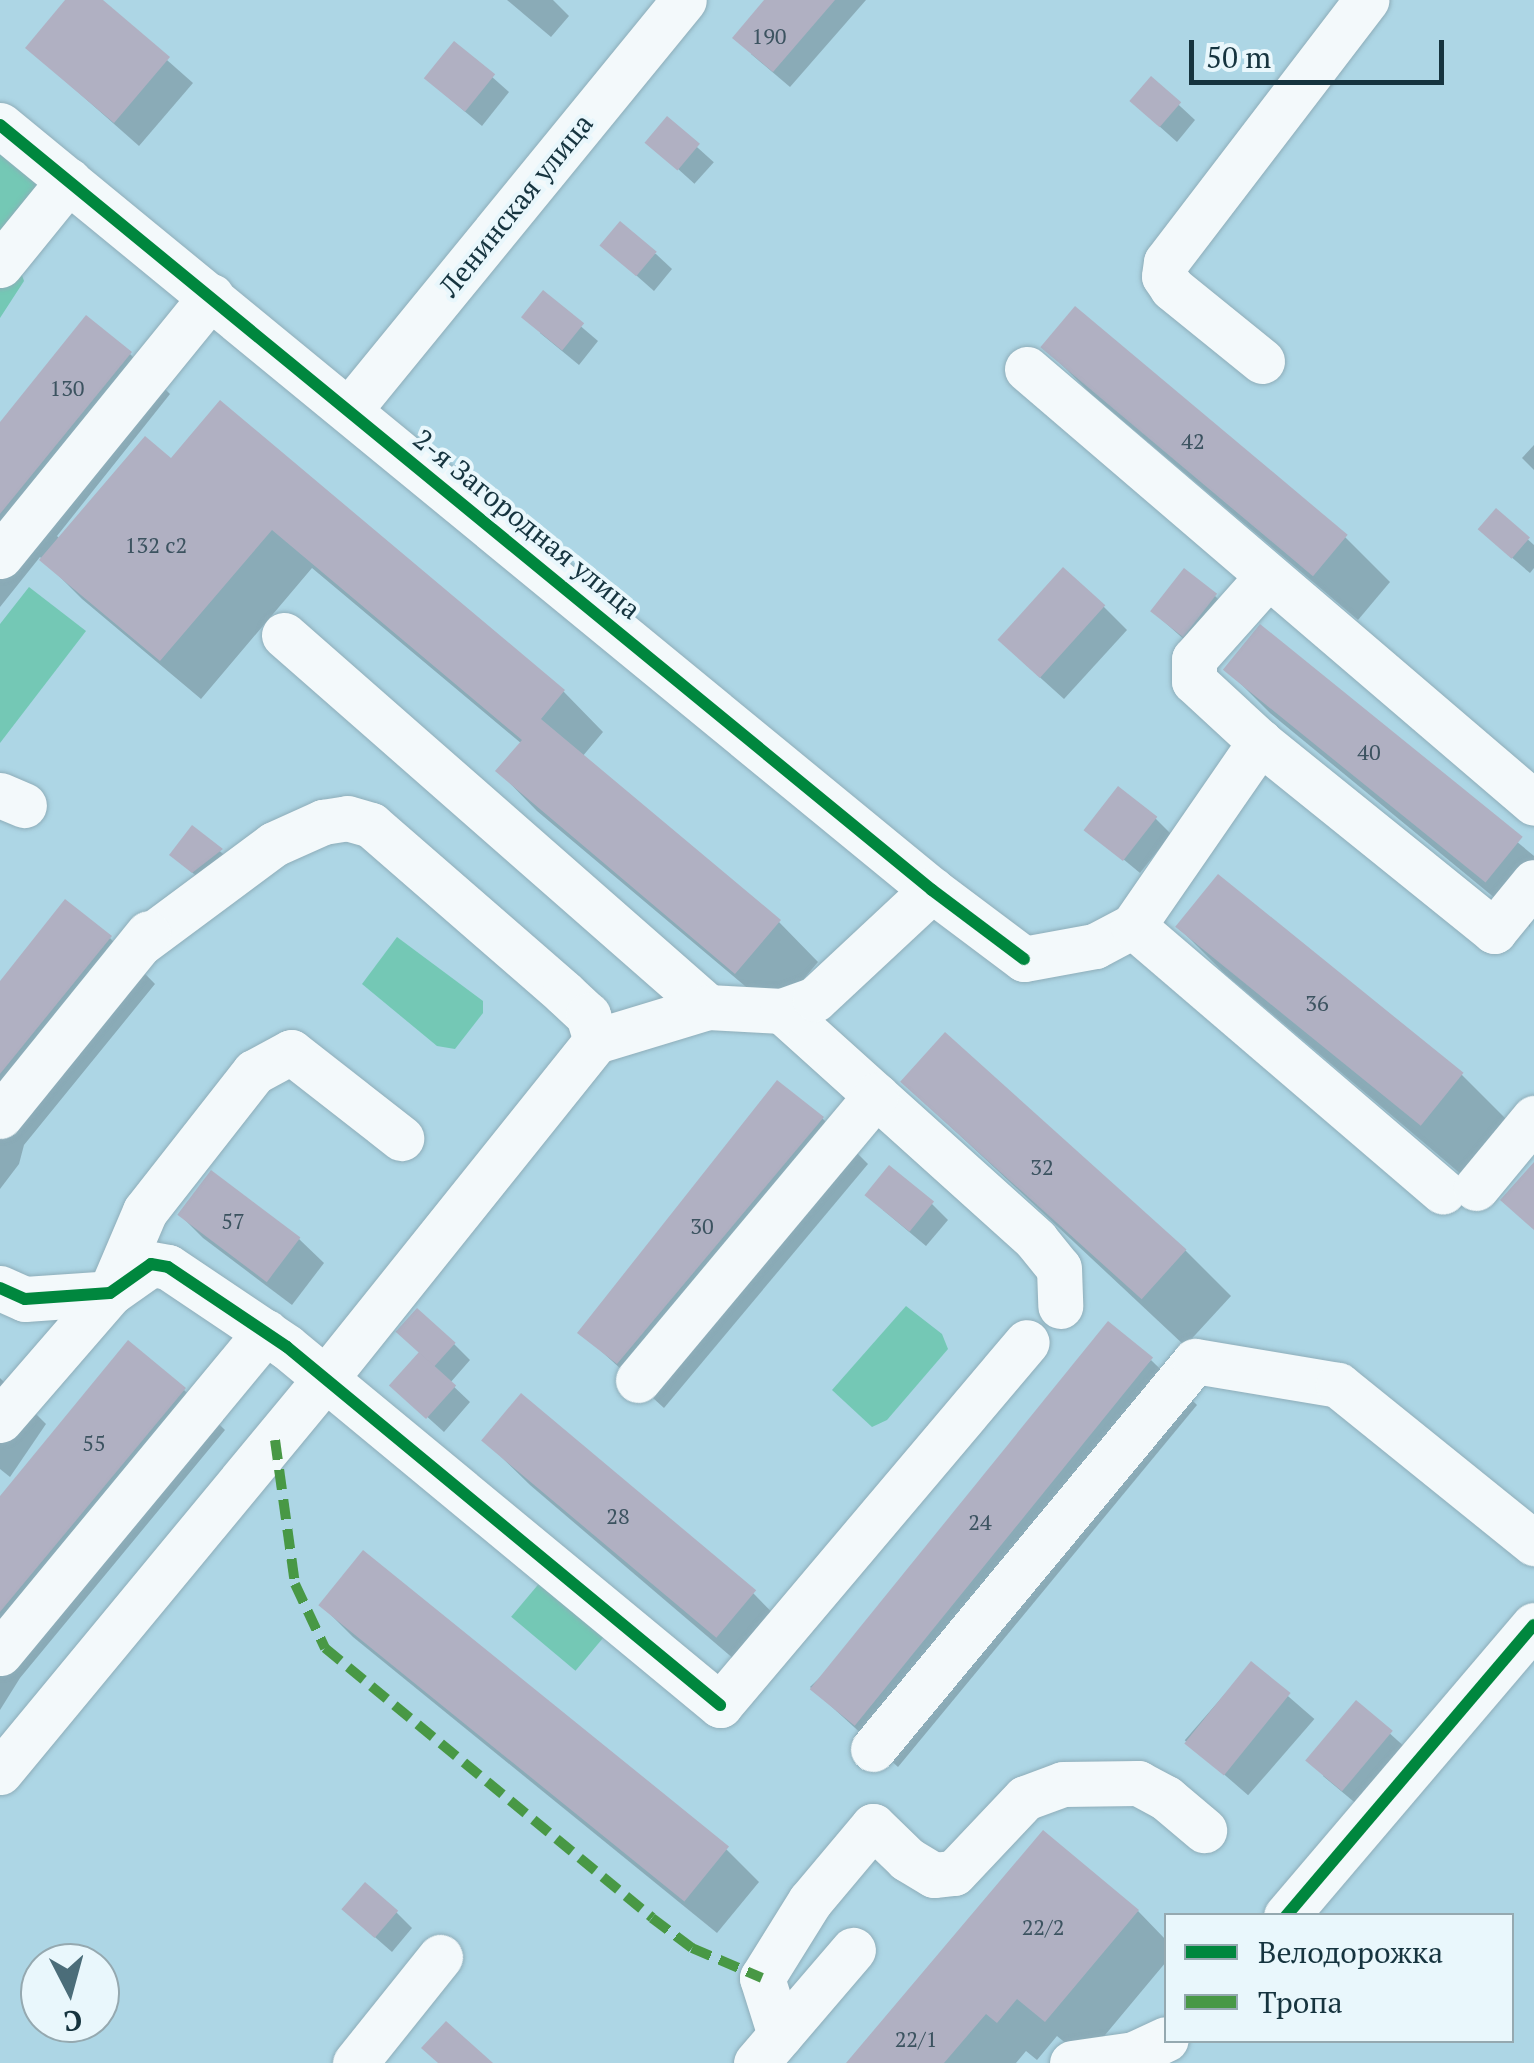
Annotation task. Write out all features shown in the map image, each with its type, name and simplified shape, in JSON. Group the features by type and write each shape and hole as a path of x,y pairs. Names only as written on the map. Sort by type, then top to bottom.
{"street":[{"name":"Ленинская улица","path":"348,410 684,0"},
{"path":"1262,361 1172,288 1164,276 1166,262 1366,0"},
{"name":"2-я Загородная улица","path":"0,124 932,890 1024,959 1095,946 1132,926"},
{"path":"0,266 69,180"},
{"path":"0,556 211,296"},
{"path":"1027,368 1534,802"},
{"path":"1268,576 1194,658 1194,681 1260,742 1494,931 1534,882"},
{"path":"284,635 708,1008"},
{"path":"1260,742 1132,926 1459,1190 1534,1118"},
{"path":"0,1116 146,938 274,844 324,822 347,818 371,825 588,1015 596,1041"},
{"path":"0,1772 325,1379 596,1041 708,1008 782,1011 815,999 932,890"},
{"path":"782,1011 1036,1240 1059,1268 1060,1306"},
{"path":"110,1293 144,1211 254,1072 272,1059 291,1052 401,1138"},
{"path":"638,1380 876,1095"},
{"path":"0,1420 110,1293 152,1264 168,1267 266,1332 720,1705 1027,1342"},
{"path":"0,1288 25,1299 110,1293"},
{"path":"0,1653 266,1332"},
{"path":"873,1750 1195,1361 1338,1385 1534,1543"},
{"path":"1289,1913 1534,1625"},
{"path":"768,2049 762,1978 810,1902 872,1826 908,1859 934,1875 954,1873 1024,1798 1063,1784 1138,1783 1166,1798 1204,1830"},
{"path":"768,2049 852,1950"},
{"path":"355,2063 440,1958"},
{"path":"1072,2063 1134,2054 1164,2039"}],"green space":[{"path":"0,141 52,185 9,238 24,281 0,318"},
{"path":"29,587 86,631 0,743 0,624"},
{"path":"397,937 483,1001 483,1013 455,1049 437,1046 362,984"},
{"path":"906,1306 942,1334 948,1349 887,1420 872,1427 832,1390"},
{"path":"542,1580 606,1634 575,1671 511,1617"}],"building":[{"path":"65,0 103,0 170,57 114,123 25,48"},
{"path":"764,0 835,0 773,72 732,38"},
{"path":"454,41 495,74 465,112 424,78"},
{"path":"1151,76 1181,102 1160,127 1129,101"},
{"path":"667,116 700,144 677,170 645,143"},
{"path":"620,221 657,252 636,276 599,246"},
{"path":"543,290 584,323 562,351 521,317"},
{"path":"1075,306 1348,535 1313,576 1040,347"},
{"path":"86,315 132,352 0,514 0,422"},
{"path":"220,400 565,690 541,719 781,920 735,974 495,771 522,740 272,530 160,661 39,560 145,436 171,458"},
{"path":"1496,508 1530,538 1512,559 1478,529"},
{"path":"1063,567 1105,605 1040,678 997,640"},
{"path":"1184,568 1217,594 1183,637 1150,611"},
{"path":"1260,624 1523,837 1486,883 1223,670"},
{"path":"1118,786 1157,817 1123,861 1084,830"},
{"path":"192,825 223,849 192,873 169,855"},
{"path":"1218,874 1464,1073 1421,1126 1175,927"},
{"path":"65,899 112,936 0,1074 0,981"},
{"path":"945,1032 1187,1249 1142,1299 900,1082"},
{"path":"777,1080 824,1117 617,1364 577,1333"},
{"path":"1534,1162 1534,1230 1500,1200"},
{"path":"889,1165 934,1202 910,1232 864,1195"},
{"path":"211,1170 300,1237 267,1282 177,1215"},
{"path":"417,1308 456,1343 434,1367 396,1332"},
{"path":"1108,1321 1153,1358 855,1726 810,1689"},
{"path":"128,1340 186,1388 0,1612 0,1496"},
{"path":"419,1352 456,1385 426,1419 389,1385"},
{"path":"521,1393 756,1590 716,1638 481,1440"},
{"path":"363,1550 729,1846 684,1902 318,1605"},
{"path":"1251,1661 1291,1693 1224,1775 1184,1743"},
{"path":"1356,1700 1393,1731 1342,1791 1305,1761"},
{"path":"1043,1830 1139,1910 1045,2022 1017,1999 997,2023 986,2014 944,2063 846,2063"},
{"path":"365,1882 398,1911 375,1938 341,1909"},
{"path":"446,2021 493,2063 438,2063 421,2048"}],"marked path":[{"path":"275,1440 295,1584 325,1648 652,1918 692,1948 762,1978"}],"cycle path":[{"path":"0,125 932,890 1024,959"},
{"path":"0,1288 25,1299 110,1293 151,1264 168,1267 287,1347 720,1705"},
{"path":"1289,1913 1534,1625"}]}
